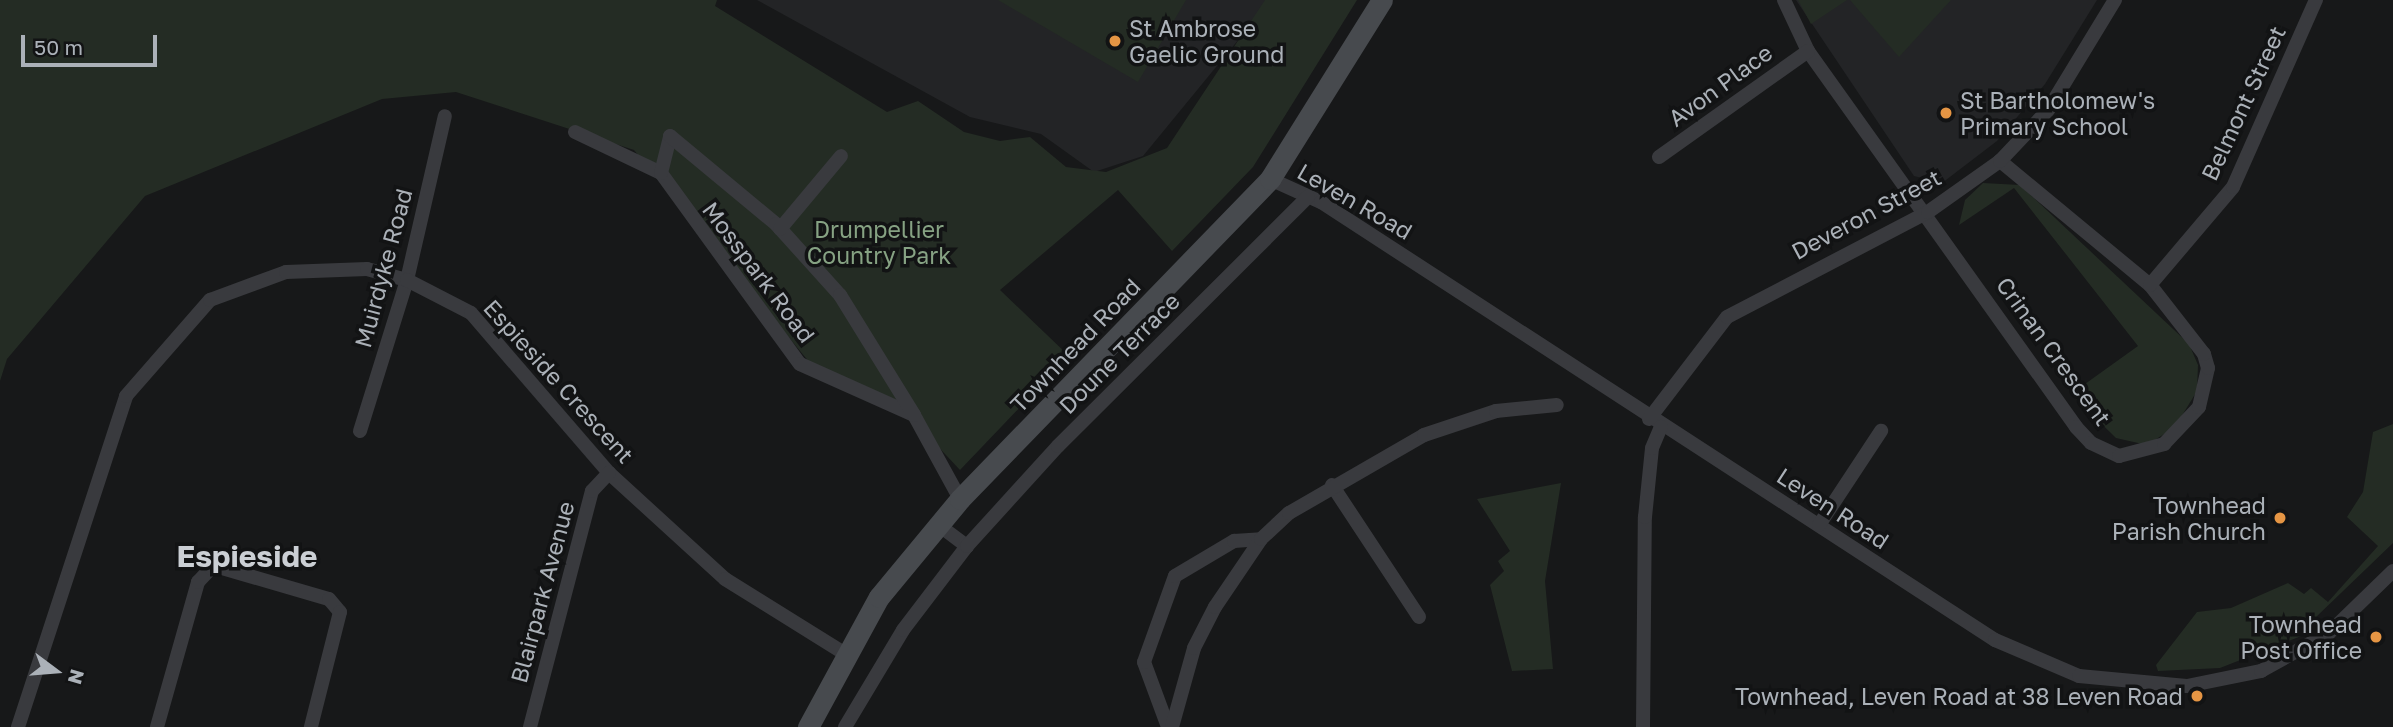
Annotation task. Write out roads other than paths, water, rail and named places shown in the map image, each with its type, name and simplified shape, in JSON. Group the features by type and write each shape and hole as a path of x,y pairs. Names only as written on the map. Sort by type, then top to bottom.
{"street":[{"name":"Townhead Road","path":"808,727 844,653 878,597 960,499 1270,179 1381,0"},
{"name":"Crinan Crescent","path":"1784,0 1808,51 1928,212 2076,427 2119,456 2145,454 2172,439 2191,420 2204,391 2204,354 2150,285 2000,160"},
{"name":"Deveron Street","path":"1643,727 1644,517 1655,423 1727,317 1928,212 2000,160 2048,110 2115,0"},
{"name":"Belmont Street","path":"2150,285 2233,187 2316,0"},
{"name":"Avon Place","path":"1659,157 1808,51"},
{"name":"Muirdyke Road","path":"360,431 407,280 445,116"},
{"name":"Mosspark Road","path":"575,132 661,173 800,364 914,415"},
{"name":"Mosspark Road","path":"661,173 670,136 780,229 844,299 914,415 960,499"},
{"path":"780,229 841,156"},
{"name":"Leven Road","path":"1270,179 1308,197 1655,423 2017,652 2079,676 2148,686 2225,682 2284,660 2329,633 2393,571"},
{"name":"Doune Terrace","path":"845,727 903,630 967,547 1058,446 1308,197"},
{"name":"Espieside Crescent","path":"18,727 126,396 210,300 286,272 367,269 407,280 471,313 609,473 724,579 844,653"},
{"path":"1170,727 1194,649 1261,539 1332,485 1424,435 1496,411 1557,405"},
{"path":"1819,525 1881,431"},
{"name":"Blairpark Avenue","path":"530,727 592,491 609,473"},
{"path":"1332,485 1419,617"},
{"path":"940,526 967,547"},
{"path":"1170,727 1144,662 1175,576 1234,541 1261,539"},
{"path":"157,727 198,582 211,568 222,568 329,599 340,612 310,727"}],"place":[{"name":"St Ambrose Gaelic Ground","path":"1115,41"},
{"name":"St Bartholomew's Primary School","path":"1946,113"},
{"name":"Townhead Parish Church","path":"2280,518"},
{"name":"Townhead Post Office","path":"2376,637"},
{"name":"Townhead, Leven Road at 38 Leven Road","path":"2197,696"}],"district":[{"name":"Espieside","path":"247,556"}],"park label":[{"name":"Drumpellier Country Park","path":"879,242"}]}
